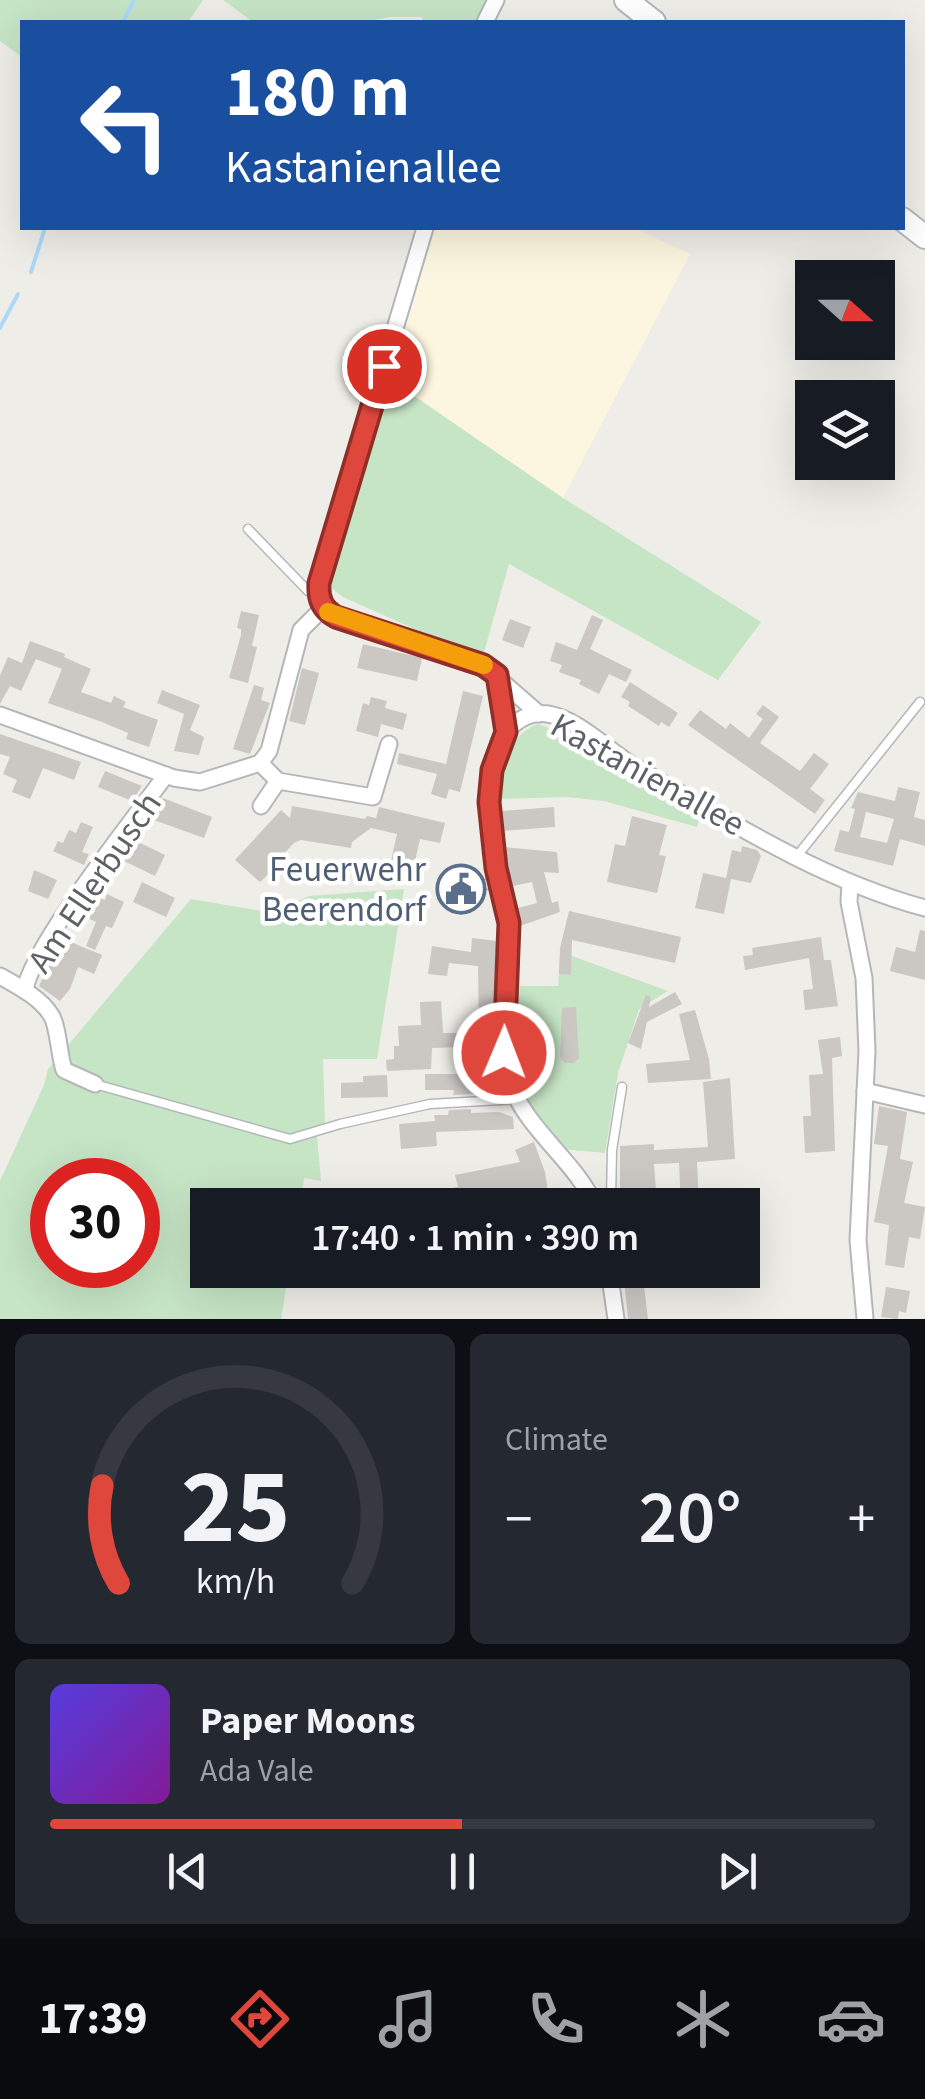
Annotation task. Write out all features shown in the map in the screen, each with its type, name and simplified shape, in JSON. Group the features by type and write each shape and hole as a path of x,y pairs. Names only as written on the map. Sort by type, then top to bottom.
{"main road":[{"path":"626,0 651,20"},
{"path":"905,220 925,237"}],"street":[{"path":"389,744 373,797 278,781 260,763 269,751 301,630 321,602 319,583 425,230"},
{"name":"Kastanienallee","path":"321,602 336,617 483,665 538,714 552,715 580,729 628,762 850,883 925,908"},
{"path":"497,675 506,732"},
{"path":"538,714 518,721 500,740 489,788 500,883 509,923 504,1053 507,1074 518,1099 583,1188"},
{"name":"Am Ellerbusch","path":"0,715 166,775 200,782 260,763"},
{"name":"Am Ellerbusch","path":"25,991 50,936 166,775"},
{"path":"261,806 278,781"},
{"path":"850,883 849,902 864,978 865,1091 858,1240 865,1319"},
{"name":"Am Ellerbusch","path":"0,976 25,991 52,1016 64,1070 95,1084"},
{"path":"865,1091 925,1105"},
{"path":"612,1288 616,1319"}],"lane":[{"path":"248,529 321,602"},
{"path":"797,856 920,702"},
{"path":"472,886 500,883"},
{"path":"95,1084 290,1139 430,1104 518,1099"},
{"path":"611,1188 612,1150 622,1088"}],"shaded area":[{"path":"434,230 638,230 690,254 563,498 385,376"}],"green space":[{"path":"0,0 203,0 189,20 20,20 20,56 0,41"},
{"path":"223,0 489,0 479,20 250,20"},
{"path":"385,376 563,498 761,622 718,680 509,564 482,659 343,597 325,583"},
{"path":"537,724 563,732 701,812 697,827 604,801 567,797 497,799 506,755 526,730"},
{"path":"404,889 377,1059 323,1059 325,1124 317,1135 321,1181 304,1178 303,1188 190,1188 190,1288 286,1288 281,1319 0,1319 0,1181 48,1069 191,899 273,913 309,896"},
{"path":"560,956 572,956 668,991 639,1009 618,1073 605,1153 561,1149 535,1112 520,1073 516,1031 520,986 558,986"}],"building":[{"path":"241,611 259,615 252,646 257,647 248,683 229,678 241,635 237,628"},
{"path":"592,615 603,620 590,649 632,670 626,682 609,674 599,694 579,684 581,680 559,672 562,665 550,661 556,642 577,650"},
{"path":"510,619 531,627 523,648 502,640"},
{"path":"30,641 91,669 81,692 111,703 114,696 126,702 123,707 158,720 149,747 126,739 128,733 48,703 62,669 36,659 21,691 10,686 0,704 0,675 8,657 22,663"},
{"path":"363,644 422,658 417,681 357,668"},
{"path":"302,668 319,673 305,725 289,721"},
{"path":"630,682 678,713 669,727 661,722 659,726 628,706 630,702 621,697"},
{"path":"254,685 264,688 261,700 270,703 250,754 233,749"},
{"path":"162,690 200,705 190,730 204,737 199,755 174,751 184,714 157,703"},
{"path":"463,691 483,696 460,792 449,789 446,799 431,794 437,774 397,764 399,753 446,764"},
{"path":"371,697 387,701 385,708 407,714 403,730 381,724 378,737 356,731 363,703 369,705"},
{"path":"763,705 779,717 760,743 800,771 814,753 829,764 810,789 825,800 815,814 688,725 700,710 726,729 730,723 749,738 763,719 756,714"},
{"path":"0,734 81,762 74,780 43,768 30,799 12,792 17,780 3,774 10,757 0,754"},
{"path":"105,771 142,786 132,801 98,787"},
{"path":"898,787 920,792 914,817 925,820 925,846 900,839 893,866 834,851 840,830 849,832 855,809 851,808 858,792 895,801","holes":["866,812 894,819 887,843 860,837"]},
{"path":"163,798 212,817 204,838 154,820"},
{"path":"292,806 365,819 376,818 379,807 445,823 440,843 420,839 412,875 389,870 397,834 371,828 352,842 351,848 301,840 294,843 260,882 235,860 281,810 290,818"},
{"path":"554,807 555,827 503,831 501,811"},
{"path":"632,816 667,825 659,855 666,856 657,893 607,882 615,844 625,846"},
{"path":"81,822 93,827 82,852 89,854 84,865 53,851 58,841 63,843 69,830 76,833"},
{"path":"134,840 165,855 155,876 124,861"},
{"path":"742,846 757,850 761,856 751,883 731,879 724,914 695,908 703,873 726,878 732,850 741,852"},
{"path":"504,847 557,852 559,873 544,872 552,903 558,901 560,912 520,926 518,908 537,903 532,882 513,886"},
{"path":"34,870 57,880 48,899 28,891"},
{"path":"142,882 175,898 166,917 133,902"},
{"path":"107,894 124,902 112,928 106,926 95,950 86,946 96,922 83,916 93,895 105,900"},
{"path":"569,911 681,937 675,963 572,940 571,975 559,974 560,948"},
{"path":"920,930 925,931 925,980 890,971 896,947 915,952"},
{"path":"821,937 824,960 831,960 838,1006 805,1010 803,990 813,989 809,958 745,970 743,956 753,955 752,948"},
{"path":"472,938 498,941 492,1037 495,1070 477,1071 474,1094 425,1090 425,1074 458,1074 459,1047 432,1048 431,1069 387,1071 386,1060 394,1059 394,1046 399,1046 398,1026 421,1025 420,1002 441,1001 443,1033 479,1033 478,966 449,963 447,976 428,974 432,946 471,952"},
{"path":"66,940 102,955 94,974 78,967 70,989 60,1001 39,986 55,950"},
{"path":"675,992 682,1004 647,1022 641,1049 628,1043 646,995 651,997 649,1007"},
{"path":"576,1007 579,1058 574,1063 565,1063 560,1058 562,1008"},
{"path":"695,1010 711,1079 648,1083 646,1064 690,1060 679,1014"},
{"path":"840,1037 842,1056 832,1058 835,1151 805,1153 803,1116 811,1116 809,1075 823,1074 818,1040"},
{"path":"387,1075 388,1097 341,1098 341,1083 363,1082 363,1076"},
{"path":"730,1078 735,1159 697,1162 698,1188 680,1188 679,1163 654,1164 656,1188 620,1188 620,1146 654,1144 654,1150 708,1147 703,1082"},
{"path":"879,1106 907,1112 900,1159 913,1162 904,1203 925,1207 920,1239 909,1237 904,1268 885,1265 889,1225 874,1222 888,1146 874,1144"},
{"path":"471,1109 471,1113 499,1112 513,1117 514,1129 436,1132 437,1146 401,1149 399,1124 435,1121 434,1115 448,1115 449,1110"},
{"path":"534,1142 547,1188 452,1188 458,1187 455,1175 520,1162 515,1150"},
{"path":"886,1287 910,1291 906,1313 899,1311 898,1319 881,1317"},
{"path":"625,1288 644,1288 648,1319 628,1319"}],"waterway":[{"path":"124,20 134,0"},
{"path":"31,272 44,230"},
{"path":"0,328 18,294"}],"slow traffic":[{"path":"328,612 484,665"}],"place":[{"name":"Feuerwehr Beerendorf","path":"461,889"}],"route":[{"path":"384,366 318,596 327,612 336,617 483,665 497,675 506,732 492,770 489,802 496,868 509,923 504,1053"}]}
